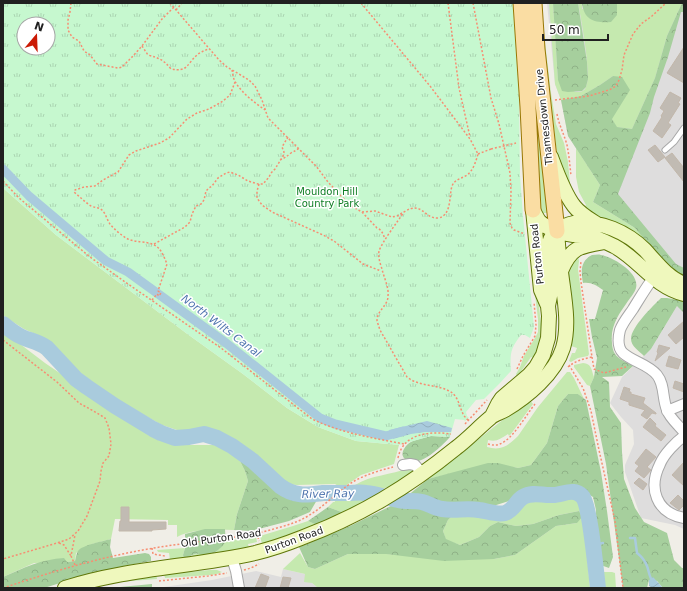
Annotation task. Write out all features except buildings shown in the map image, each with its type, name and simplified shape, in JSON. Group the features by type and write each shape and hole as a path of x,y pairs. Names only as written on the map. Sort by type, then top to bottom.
{"main road":[{"name":"Thamesdown Drive","path":"521,3 533,210"},
{"name":"Thamesdown Drive","path":"534,3 537,49 557,231"},
{"name":"Purton Road","path":"548,150 564,189 574,206 585,216 600,225"},
{"name":"Purton Road","path":"533,210 539,221 548,227 567,235 587,235 614,246 633,259 684,284"},
{"name":"Purton Road","path":"533,210 541,290 548,306"},
{"name":"Purton Road","path":"65,588 110,576 232,558 266,550 303,538 346,520 382,500 423,474 458,447 492,416 502,398 530,375 541,360 548,338 548,306 551,289 547,249 550,240 557,231 566,225 575,223 592,223 614,229 624,234 645,250 667,288 684,294"},
{"name":"Purton Road","path":"492,416 503,412 515,404 547,376 557,362 562,350 566,331 566,314 557,231"},
{"path":"561,272 569,255 577,249 583,246 604,242"}],"street":[{"path":"657,272 621,328 618,338 619,345 622,352 629,358 647,366 660,380 667,411 684,432"},
{"path":"667,411 684,404"},
{"path":"684,436 660,462 656,478 655,493 661,506 667,511 684,518"},
{"path":"401,466 410,464 415,465 423,474"},
{"path":"232,558 239,588"}],"lane":[{"path":"665,150 674,142 684,128"}],"path":[{"path":"71,3 68,30 72,37 79,41 84,51 90,55 97,64 118,68 122,67 134,56 162,19 174,7"},
{"path":"170,3 183,20 219,60 249,80 255,86 262,100 268,118 316,166 343,198 353,207 362,212 380,230 385,240"},
{"path":"176,10 182,3"},
{"path":"361,3 411,62 470,139 478,154"},
{"path":"448,3 459,88 470,139"},
{"path":"473,3 491,98 499,124 510,173 512,191 510,223 514,230 526,234"},
{"path":"555,100 590,96 609,90 616,86 622,70 624,55 633,34 641,24 666,3"},
{"path":"142,46 148,55 158,57 165,62 171,70 179,71 186,68 200,52 208,49"},
{"path":"232,70 236,84 247,96 265,110"},
{"path":"152,300 157,294 159,296 161,293 158,290 167,264 164,256 157,246 152,242 134,241 126,238 110,224 103,210 92,207 74,192 75,190 84,187 95,186 102,180 118,172 129,155 169,138 187,119 197,113 209,110 223,101 230,95 235,82"},
{"path":"557,115 566,143 570,162 571,181"},
{"path":"154,244 185,227 190,222 196,206 201,204 204,200 206,191 218,178 226,173 230,172 248,181 262,184 269,177 270,173 275,169 283,156 284,152 282,147 288,137"},
{"path":"362,212 375,211 392,217 414,208 437,218 447,211 452,186 457,179 468,175 478,154 516,143"},
{"path":"279,161 287,158 299,148"},
{"path":"3,182 19,198 90,257 221,348 312,419 343,431 404,444"},
{"path":"259,184 257,191 258,198 262,205 272,212 334,241 362,264 382,271"},
{"path":"404,212 379,251 379,258 387,287 388,298 385,305 380,310 377,321 380,330 407,377 413,381 452,392 468,420"},
{"path":"577,249 581,259 581,282 594,369 604,373 635,365 638,366 640,363"},
{"path":"516,372 523,356 535,336 536,325 534,302"},
{"path":"3,340 57,382 79,403 105,418 109,428 111,444 109,456 103,463 100,481 87,516 78,531 69,539 3,559"},
{"path":"592,357 582,359 569,365 586,394 592,416 615,521 623,588"},
{"path":"464,426 488,399"},
{"path":"488,444 500,444 512,435 536,402"},
{"path":"401,466 399,456 404,444 410,440 427,434 451,434"},
{"name":"Old Purton Road","path":"3,588 75,565 118,555 183,543 231,538 276,529 308,516 342,490 366,475 401,466"},
{"path":"71,556 76,533"},
{"path":"57,543 64,545 75,565"},
{"path":"152,548 153,554 166,556 167,560"},
{"path":"161,580 208,576 236,571"}],"shaded area":[{"path":"547,3 684,3 684,278 664,262 600,185 568,136 561,100 555,84"},
{"path":"684,301 684,529 675,525 641,518 625,472 625,465 634,444 633,430 610,403 622,377 651,349 677,306"},
{"path":"283,569 305,574 318,588 157,588 212,580 256,571 281,577"}],"green space":[{"name":"Mouldon Hill Country Park","path":"3,3 517,3 520,175 534,327 530,338 525,335 521,335 515,344 511,356 511,371 484,399 476,400 466,412 469,418 465,421 455,419 450,437 431,436 399,445 356,441 318,427 287,408 56,235 3,188"},
{"path":"529,3 550,213 541,213 539,208"},
{"path":"540,3 542,3 543,26 556,124 564,143 568,162 570,184 579,203 577,205 558,162"},
{"path":"549,3 553,3 558,80 575,92 580,92 586,87 588,81 588,71 578,3 582,3 582,9 617,15 617,3 682,3 667,36 655,78 632,129 616,127 612,119 613,76 581,96 561,100 555,84"},
{"path":"553,3 578,3 587,62 588,79 586,87 582,91 562,91 558,80"},
{"path":"582,3 617,3 617,15 611,22 592,20 585,14"},
{"path":"682,3 684,3 684,12 681,12 650,113 618,194 676,264 684,268 684,278 682,278 664,262 635,228 593,202 600,185 568,136 561,100 581,96 613,76 622,77 630,90 612,119 617,127 632,129 655,78 667,36"},
{"path":"576,148 600,185 593,202 635,228 644,237 643,240 595,217 584,208 586,205 579,192 576,177"},
{"path":"3,188 56,235 287,408 318,427 356,441 399,445 394,464 361,475 341,489 335,484 286,484 237,442 216,432 197,429 180,431 162,425 117,400 75,369 42,337 24,329 3,315"},
{"path":"531,237 541,333 534,358 531,357 520,373 516,375 524,356 538,332"},
{"path":"592,255 606,256 618,262 630,271 636,282 635,291 621,311 612,331 612,347 616,356 633,366 622,376 602,377 609,382 610,407 621,423 624,479 635,508 644,522 667,533 674,560 682,568 684,568 684,588 663,588 657,581 649,580 647,588 623,588 606,464 590,386 594,377 597,358 589,319 595,319 603,290 593,284 583,283 582,267 585,260"},
{"path":"578,256 578,269 589,354 588,356 578,358 571,362 569,361 572,353 575,353 577,348 571,346 573,330 568,273 569,268"},
{"path":"661,298 684,301 684,313 677,306 651,349 644,356 632,344 632,334 638,323"},
{"path":"3,331 45,363 133,423 170,442 188,445 214,445 222,447 240,461 248,481 237,514 234,530 198,531 177,537 177,525 168,525 168,520 115,519 111,539 92,544 76,553 75,561 34,563 3,577"},
{"path":"583,363 588,364 592,369 594,377 590,386 587,385 574,367 574,365"},
{"path":"567,372 570,372 574,378 584,399 578,394 568,394 558,406 547,443 531,465 518,468 513,467 458,472 428,479 528,400 530,400 533,404 511,434 509,436 508,434 501,439 491,441 488,440 487,447 500,448 511,442 518,436 538,407"},
{"path":"568,394 578,394 586,400 601,472 607,511 613,557 609,568 592,562 589,551 596,535 596,510 593,497 585,492 555,492 530,488 519,493 509,501 490,507 475,506 456,509 448,520 443,531 446,539 460,545 479,537 490,526 498,522 516,526 533,524 559,515 579,511 582,517 577,523 556,526 515,555 494,559 444,561 386,554 348,554 315,569 308,567 299,547 350,526 401,501 428,479 488,463 498,463 518,468 531,465 547,443 558,406"},
{"path":"431,436 450,437 435,451 422,460 412,461 404,458 404,449 409,443"},
{"path":"240,461 291,489 317,500 310,512 289,521 251,531 234,530 237,514 248,481"},
{"path":"412,468 416,472 390,487 380,490 371,496 370,499 347,514 328,507 344,492 361,482"},
{"path":"575,498 580,500 583,512 590,588 318,588 312,583 304,582 305,574 283,569 300,553 308,567 315,569 348,554 386,554 494,559 515,555 556,526 577,523 579,511 559,515 533,524 516,526 498,522 490,526 479,537 460,545 446,540 443,531 448,520 453,515 469,514 486,519 498,520 508,517 518,507 532,501 551,502"},
{"path":"328,507 347,514 317,525 308,521"},
{"path":"308,521 320,526 262,544 260,536"},
{"path":"205,529 225,529 224,544 219,549 208,555 195,554 184,559 183,555 185,548 188,545 188,541 185,539 185,534"},
{"path":"256,537 257,542 248,544 249,548 210,554 218,550 225,541"},
{"path":"111,539 110,547 113,558 145,553 149,554 151,561 83,576 44,588 3,588 3,577 25,567 48,560 64,558 67,562 75,561 77,552 80,549 88,545"},
{"path":"185,548 183,555 184,559 170,560 169,553 158,552 157,550"},
{"path":"196,554 206,555 188,558"},
{"path":"210,570 222,572 211,575 165,578 164,574"},
{"path":"603,572 615,573 616,588 604,588"},
{"path":"156,574 157,579 118,582 118,580"},
{"path":"152,584 152,588 109,588"}],"water":[{"path":"427,421 452,428 451,432 425,432 393,439 389,430"},
{"path":"653,577 663,588 653,588 649,586 649,580"}],"pier":[{"path":"340,487 345,492 334,502 329,496"}],"waterway":[{"name":"North Wilts Canal","path":"3,169 29,196 106,261 128,272 226,343 320,418 335,424 386,436 403,431"},
{"name":"River Ray","path":"3,324 19,336 47,348 76,379 115,406 153,429 175,438 204,434 217,438 232,446 253,461 285,490 296,494 364,493 401,501 422,502 442,509 474,509 499,514 508,512 523,497 530,494 556,495 575,492 582,496 588,512 598,588"},
{"path":"630,538 635,538 637,553 645,562 653,582"},
{"path":"593,545 603,543"}]}
